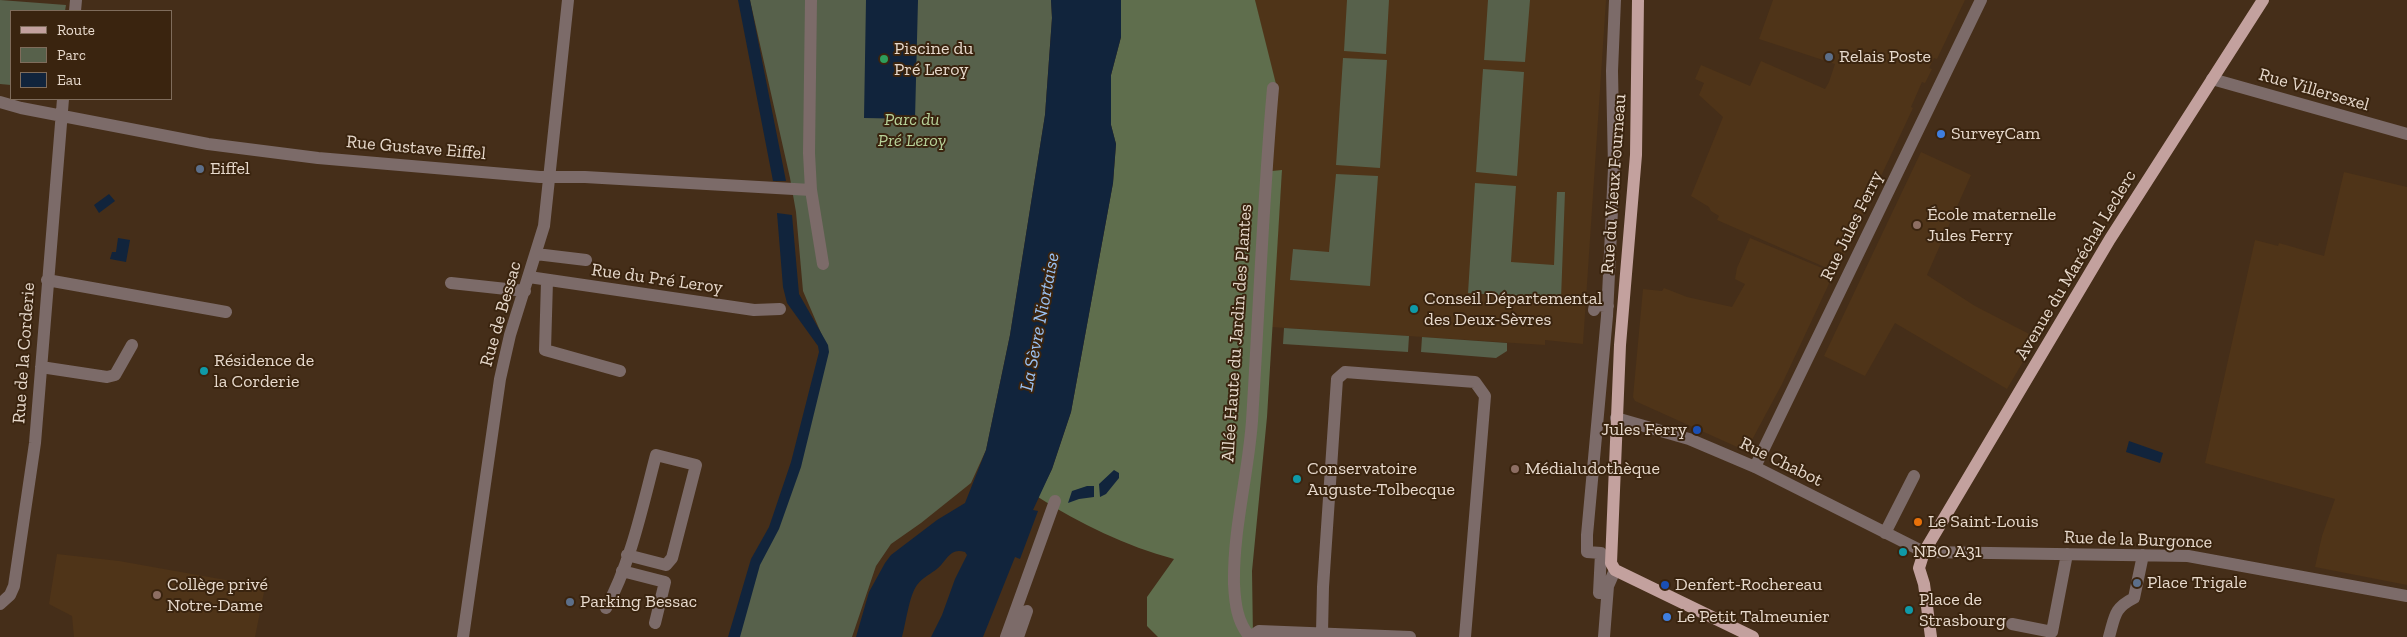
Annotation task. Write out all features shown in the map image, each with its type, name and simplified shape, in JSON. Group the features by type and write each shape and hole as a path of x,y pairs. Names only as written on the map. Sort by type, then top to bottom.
{"main road":[{"name":"Rue du Vieux Fourneau","path":"1615,570 1611,563 1610,548 1617,399 1636,155 1638,0"},
{"name":"Avenue du Maréchal Leclerc","path":"1924,552 2110,239 2263,0"},
{"path":"1924,552 1919,568 1924,584 1931,637"},
{"path":"1615,570 1753,637"}],"street":[{"name":"Rue de Bessac","path":"463,637 500,379 510,335 544,226 551,176 568,0"},
{"path":"811,0 809,153 811,190 823,264"},
{"path":"1599,593 1601,553 1587,552 1587,535 1608,306 1614,168 1612,72 1615,0"},
{"name":"Rue Jules Ferry","path":"1755,467 1981,0"},
{"name":"Rue Villersexel","path":"2212,79 2407,134"},
{"name":"Allée Haute du Jardin des Plantes","path":"1250,637 1239,618 1236,604 1236,545 1252,424 1266,171 1273,88"},
{"name":"Rue de la Corderie","path":"0,604 10,595 14,586 35,443 63,100"},
{"name":"Rue Gustave Eiffel","path":"0,102 61,116 208,144 318,158 551,176 811,190"},
{"name":"Rue Gustave Eiffel","path":"0,109 22,108"},
{"path":"536,254 586,260"},
{"name":"Rue du Pré Leroy","path":"529,277 754,310 780,309"},
{"path":"47,280 226,312"},
{"path":"548,280 545,350 620,371"},
{"path":"451,283 524,291"},
{"path":"1594,310 1595,305 1608,306"},
{"path":"41,367 107,377 115,376 132,345"},
{"path":"1322,633 1324,568 1337,379 1345,372 1475,382 1486,396 1464,637"},
{"name":"Rue Chabot","path":"1616,418 1689,439 1755,467 1924,552"},
{"path":"606,608 615,591 627,555 636,530 656,455 696,465 672,558 666,565 627,555"},
{"path":"1885,533 1914,476"},
{"path":"1006,637 1055,501"},
{"name":"Rue de la Burgonce","path":"1924,552 2188,556 2407,596"},
{"path":"2012,624 2052,632 2066,554"},
{"path":"2109,637 2115,613 2120,605 2134,598 2144,555"},
{"path":"622,570 665,582 655,623"},
{"path":"1604,637 1608,586 1615,570"},
{"path":"1018,637 1027,611"},
{"path":"1250,637 1259,631 1410,637"}],"shaded area":[{"name":"Conseil Départemental des Deux-Sèvres","path":"1255,0 1606,0 1583,344 1545,340 1545,345 1271,327 1282,171 1271,171 1262,30"},
{"path":"1773,0 1965,0 1937,59 1934,58 1929,68 1932,69 1925,83 1922,82 1911,107 1913,108 1836,272 1717,220 1719,216 1711,211 1709,207 1691,196 1723,117 1699,95 1704,83 1695,79 1701,65 1750,86 1761,61 1825,89 1829,82 1835,64 1759,39"},
{"name":"École maternelle Jules Ferry","path":"1921,152 1971,175 1927,275 1975,306 2037,338 2007,389 1895,323 1865,376 1824,356"},
{"path":"2344,172 2407,187 2407,585 2315,567 2322,536 2335,499 2205,463 2255,240 2278,246 2279,243 2324,256"},
{"path":"1750,238 1834,273 1782,384 1746,451 1635,401 1633,397 1643,289 1662,291 1664,288 1687,297 1732,307 1745,284 1735,279 1737,268"},
{"name":"Collège privé Notre-Dame","path":"57,554 119,561 265,587 255,637 74,637 72,616 49,604"}],"green space":[{"path":"0,0 66,5 65,10 10,10 10,85 0,84"},
{"name":"Parc du Pré Leroy","path":"750,0 1051,0 1052,18 1045,115 1010,335 986,450 971,483 891,544 876,566 852,637 737,637 756,569 775,530 827,347 803,291 796,212 790,178"},
{"path":"1121,0 1255,0 1277,88 1272,171 1282,170 1267,417 1252,571 1253,637 1158,637 1147,626 1147,597 1174,559 1138,548 1104,533 1038,497 1052,469 1071,412 1113,183 1116,144 1111,125 1111,75 1121,37"},
{"path":"1347,0 1389,0 1386,54 1344,51"},
{"path":"1488,0 1530,0 1525,62 1484,60"},
{"path":"1343,58 1387,60 1380,168 1336,165"},
{"path":"1483,69 1524,72 1517,176 1476,172"},
{"path":"1336,174 1378,176 1370,286 1290,280 1293,249 1329,252"},
{"path":"1475,183 1516,186 1511,262 1554,265 1557,192 1565,192 1561,299 1468,293"},
{"path":"1284,328 1409,336 1408,352 1283,344"},
{"path":"1422,337 1507,343 1507,351 1496,358 1421,352"}],"water":[{"path":"738,0 750,0 786,181 773,181"},
{"path":"866,0 918,0 915,119 864,118"},
{"name":"La Sèvre Niortaise","path":"1051,0 1121,0 1121,37 1111,75 1111,125 1116,144 1113,183 1071,412 1052,469 1033,510 1038,511 1020,559 1015,557 983,637 931,637 967,555 965,552 956,551 949,555 938,568 917,585 910,603 902,637 856,637 869,592 885,563 891,555 937,520 965,503 986,450 1010,335 1045,115 1052,18"},
{"path":"109,194 115,201 99,213 94,205"},
{"path":"777,213 792,215 799,294 828,345 829,352 801,467 779,529 760,565 740,637 728,637 751,559 769,527 791,462 819,352 818,346 787,303 783,287"},
{"path":"118,238 130,240 126,262 110,259 112,252 116,252"},
{"path":"2129,441 2163,453 2160,463 2126,452"},
{"path":"1114,470 1119,473 1119,478 1106,494 1100,497 1099,484"},
{"path":"1087,486 1094,486 1094,497 1068,503 1072,491"}],"place":[{"name":"Relais Poste","path":"1829,57"},
{"name":"Piscine du Pré Leroy","path":"884,59"},
{"name":"SurveyCam","path":"1941,134"},
{"name":"Eiffel","path":"200,169"},
{"name":"École maternelle Jules Ferry","path":"1917,225"},
{"name":"Conseil Départemental des Deux-Sèvres","path":"1414,309"},
{"name":"Résidence de la Corderie","path":"204,371"},
{"name":"Jules Ferry","path":"1697,430"},
{"name":"Médialudothèque","path":"1515,469"},
{"name":"Conservatoire Auguste-Tolbecque","path":"1297,479"},
{"name":"Le Saint-Louis","path":"1918,522"},
{"name":"NBO A31","path":"1903,552"},
{"name":"Place Trigale","path":"2137,583"},
{"name":"Denfert-Rochereau","path":"1665,585"},
{"name":"Collège privé Notre-Dame","path":"157,595"},
{"name":"Parking Bessac","path":"570,602"},
{"name":"Place de Strasbourg","path":"1909,610"},
{"name":"Le Petit Talmeunier","path":"1667,617"}]}
